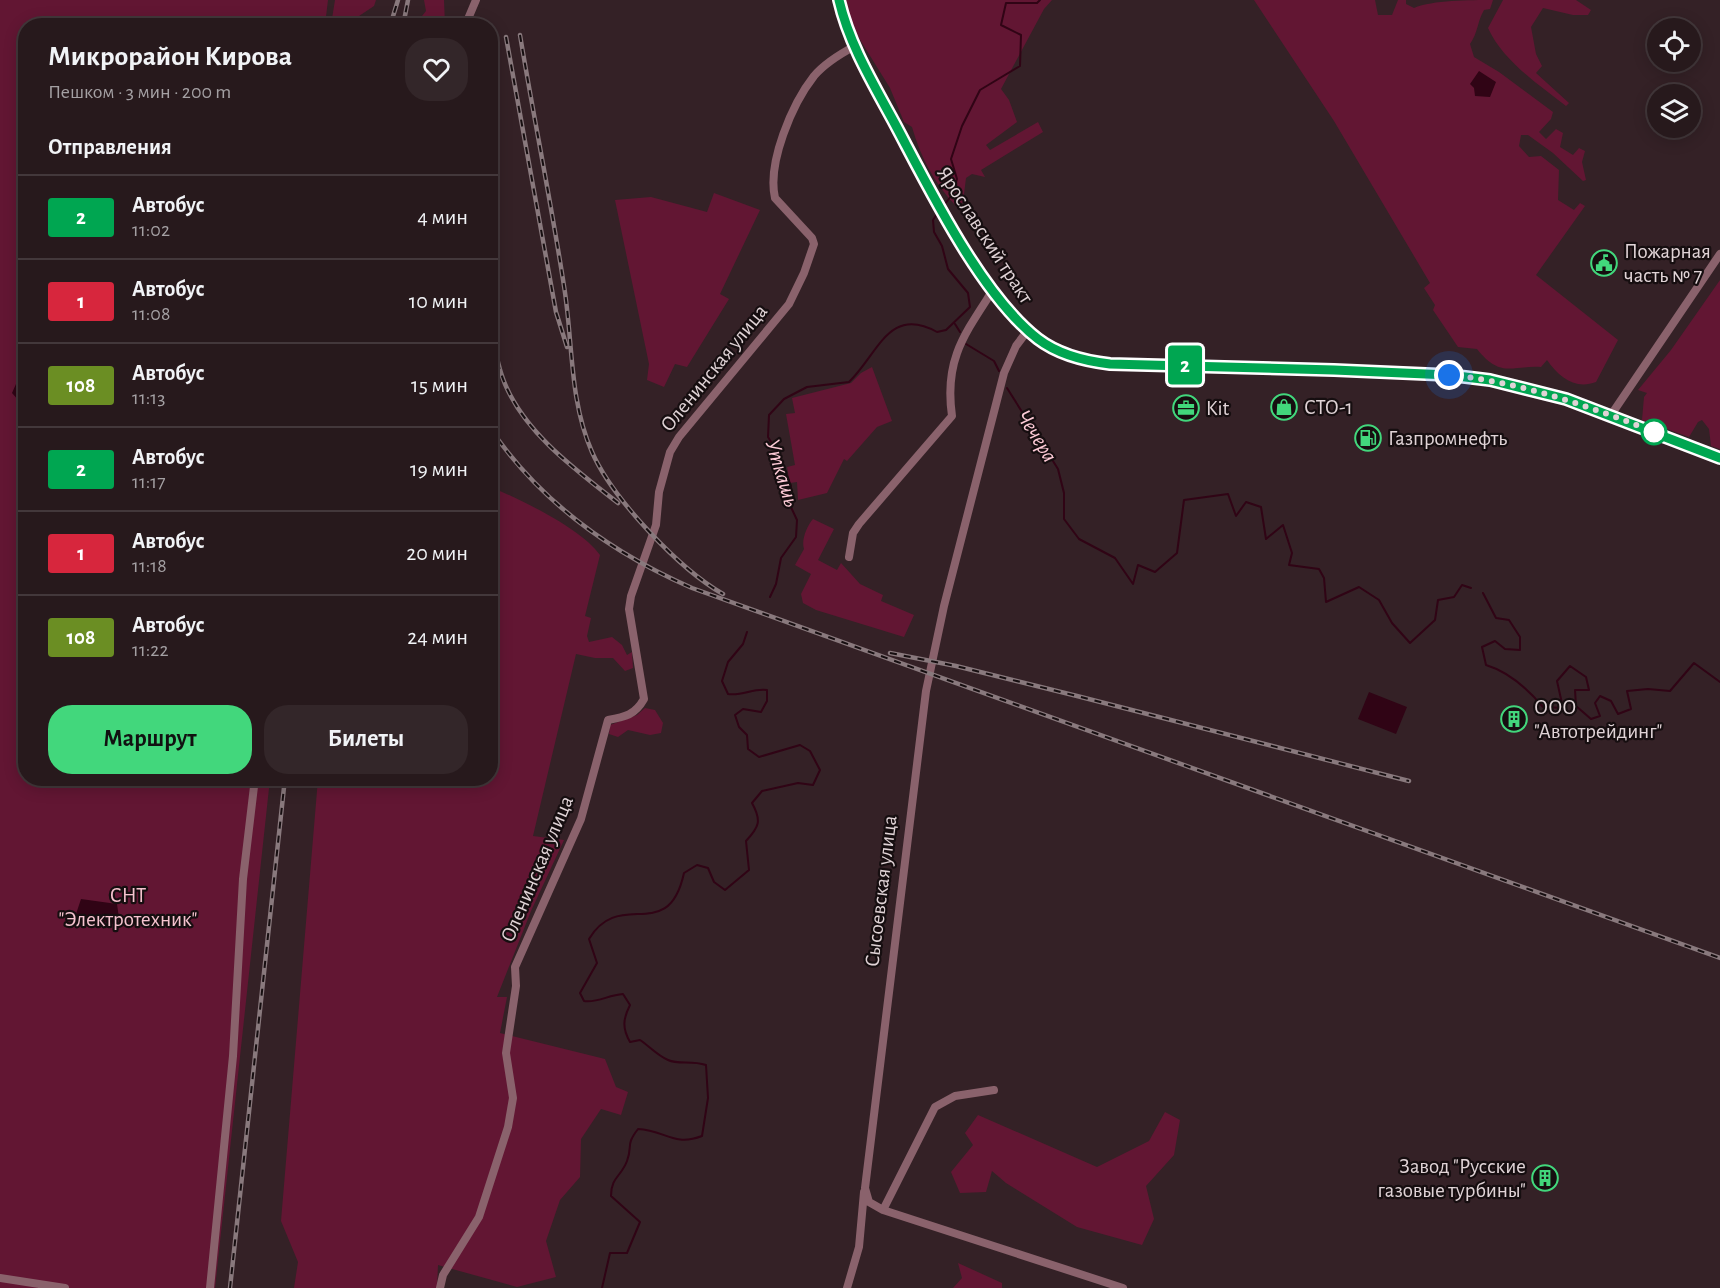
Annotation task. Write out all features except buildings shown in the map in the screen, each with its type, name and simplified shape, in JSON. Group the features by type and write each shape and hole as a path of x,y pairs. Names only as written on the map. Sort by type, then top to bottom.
{"street":[{"path":"468,18 476,0"},
{"name":"Ярославский тракт","path":"839,0 855,46 946,218 993,290 1028,330 1060,352 1090,362 1449,375 1490,380 1544,393 1611,415 1720,458"},
{"name":"Оленинская улица","path":"440,1288 443,1275 479,1217 508,1127 513,1098 506,1053 516,986 515,967 581,819 608,720 628,716 639,709 644,699 628,609 656,525 663,471 679,437 789,304 804,273 814,244 810,233 775,198 774,180 780,147 793,110 804,89 827,63 855,46"},
{"path":"1611,415 1720,254"},
{"path":"849,557 853,533 859,524 952,416 949,395 952,361 957,347 993,290"},
{"name":"Сысоевская улица","path":"847,1288 856,1263 926,691 944,606 1004,373 1016,346 1028,330"},
{"path":"210,1288 233,1056 243,879 254,786"},
{"path":"861,1221 866,1212 880,1209 935,1107 955,1096 994,1090"},
{"path":"865,1188 869,1202 880,1209 1123,1288"},
{"path":"0,1278 65,1288"}],"green space":[{"name":"СНТ \"Электротехник\"","path":"0,0 328,0 326,18 18,18 18,786 269,786 215,1288 0,1288"},
{"path":"335,0 376,0 374,6 356,18 332,18"},
{"path":"424,0 444,0 445,18 420,18 426,11"},
{"path":"845,0 1052,0 1044,9 1001,89 1009,100 1017,122 986,145 990,150 1038,122 1043,132 981,170 985,177 972,174 966,178 963,202 957,207 929,170 912,127 904,122 890,88 854,30"},
{"path":"1254,0 1375,0 1378,15 1392,15 1398,0 1406,0 1406,4 1414,8 1441,2 1493,0 1490,9 1484,10 1470,44 1474,57 1499,72 1553,112 1551,119 1539,132 1546,139 1556,129 1563,133 1560,147 1573,155 1579,148 1585,151 1582,162 1586,180 1583,181 1553,153 1528,135 1521,135 1519,146 1529,157 1541,156 1559,170 1558,200 1574,210 1580,203 1585,206 1536,275 1618,340 1596,382 1574,383 1562,377 1547,360 1541,367 1500,367 1485,358 1477,349 1458,347 1433,310 1435,305 1424,288 1430,283 1334,121"},
{"path":"1503,0 1576,0 1591,10 1588,15 1573,15 1543,8 1531,27 1536,54 1542,66 1536,73 1569,103 1566,106 1522,72 1495,40 1488,28"},
{"path":"714,193 760,210 720,294 729,299 687,367 675,364 664,387 647,380 649,364 615,200 651,197 707,212"},
{"path":"1720,280 1720,449 1711,446 1709,429 1702,420 1698,422 1689,437 1642,420 1644,397 1647,393 1638,390 1671,350"},
{"path":"872,367 892,421 877,427 847,461 844,459 827,493 798,500 797,482 790,483 787,467 795,465 786,414 795,413 792,398 851,383 861,373"},
{"path":"498,490 565,525 600,555 585,616 591,618 587,636 589,642 612,637 622,645 627,655 632,652 633,668 625,671 613,658 595,658 576,654 533,836 564,840 531,911 497,997 507,997 500,1033 605,1059 616,1087 628,1092 621,1115 601,1109 581,1139 580,1177 560,1200 546,1241 556,1277 517,1287 438,1265 437,1288 294,1288 298,1262 281,1221 317,786 498,786"},
{"path":"813,519 834,529 818,560 837,570 841,563 860,584 883,595 881,601 914,615 904,637 816,610 803,603 801,594 811,574 795,565 804,549 805,533"},
{"path":"645,708 655,710 663,723 661,733 650,735 628,730 618,737 609,734 610,725 637,715"},
{"path":"1165,1112 1180,1120 1174,1155 1146,1186 1154,1219 1142,1245 1077,1227 1006,1183 992,1171 986,1192 960,1193 951,1172 973,1145 965,1133 978,1115 1097,1167 1149,1141"},
{"path":"958,1263 1002,1283 1002,1288 953,1288 962,1278"}],"shaded area":[{"path":"1479,71 1496,82 1490,97 1475,96 1474,88 1470,84"},
{"path":"18,383 18,400 12,393"},
{"path":"1369,692 1407,707 1396,734 1358,719"},
{"path":"81,899 117,904 119,918 113,924 80,917 76,914"}],"waterway":[{"name":"Уткашь","path":"944,205 952,195 957,179 951,159 962,126 980,90 1020,66 1021,35 1001,25 1006,3 1037,3 1040,0"},
{"name":"Уткашь","path":"770,597 776,584 781,558 796,537 797,520 790,505 791,486 779,455 768,437 769,415 784,399 807,387 849,382 886,336 896,329 907,324 921,325 937,332 946,330 970,307 968,293 948,269 942,246 934,232 933,220 937,214"},
{"name":"Чечера","path":"955,324 960,332"},
{"name":"Чечера","path":"966,344 994,361 999,371"},
{"name":"Чечера","path":"1007,388 1058,469 1064,493 1064,519 1079,539 1115,558 1133,584 1138,565 1155,572 1177,553 1184,500 1228,494 1236,516 1246,502 1261,507 1266,539 1283,525 1292,553 1289,565 1319,569 1324,578 1326,602 1359,587 1379,600 1392,623 1410,643 1435,620 1438,600 1454,597 1462,585 1471,588"},
{"name":"Чечера","path":"1483,593 1496,618 1509,620 1520,637 1520,650 1505,649 1495,641 1482,647 1486,665 1517,682 1543,707 1563,708 1557,681 1570,666 1586,677 1589,690 1575,690 1576,706 1591,719 1600,716 1595,703 1600,696 1611,701 1618,714 1631,709 1627,691 1648,689 1670,691 1694,663 1720,682"},
{"name":"Уткашь","path":"602,1288 610,1253 627,1253 640,1222 611,1196 614,1181 627,1161 630,1142 638,1129 684,1140 702,1136 708,1098 706,1065 668,1060 640,1040 630,1042 624,1023 630,1005 623,994 584,1001 580,993 597,963 589,939 601,924 615,917 655,912 667,907 677,895 684,873 697,865 708,868 714,882 725,890 749,870 746,841 758,824 752,803 762,791 798,783 813,785 820,770 810,751 800,745 759,757 748,749 747,735 739,727 735,715 743,709 761,712 767,701 767,690 728,694 722,681 728,662 743,644 747,632"}],"railway":[{"path":"392,18 398,0"},
{"path":"405,18 408,0"},
{"path":"520,35 559,255 567,307 575,391 592,452 615,490 648,531 687,568 723,594"},
{"path":"506,37 556,312 567,347"},
{"path":"498,360 505,384 514,402 539,435 586,478 618,503"},
{"path":"498,439 531,479 580,523 634,559 692,588 1720,958"},
{"path":"890,653 956,666 1409,781"},
{"path":"230,1288 284,786"}],"bus line":[{"name":"2","path":"839,0 855,46 946,218 993,290 1011,313 1025,328 1049,347 1090,362 1110,364 1334,370 1449,375 1490,380 1566,399 1720,458"}],"place":[{"name":"Пожарная часть № 7","path":"1604,263"},
{"name":"СТО-1","path":"1284,407"},
{"name":"Kit","path":"1186,408"},
{"name":"Газпромнефть","path":"1368,438"},
{"name":"ООО \"Автотрейдинг\"","path":"1514,719"},
{"name":"Завод \"Русские газовые турбины\"","path":"1545,1178"}],"route":[{"path":"1449,375 1490,380 1566,399 1654,432"}]}
